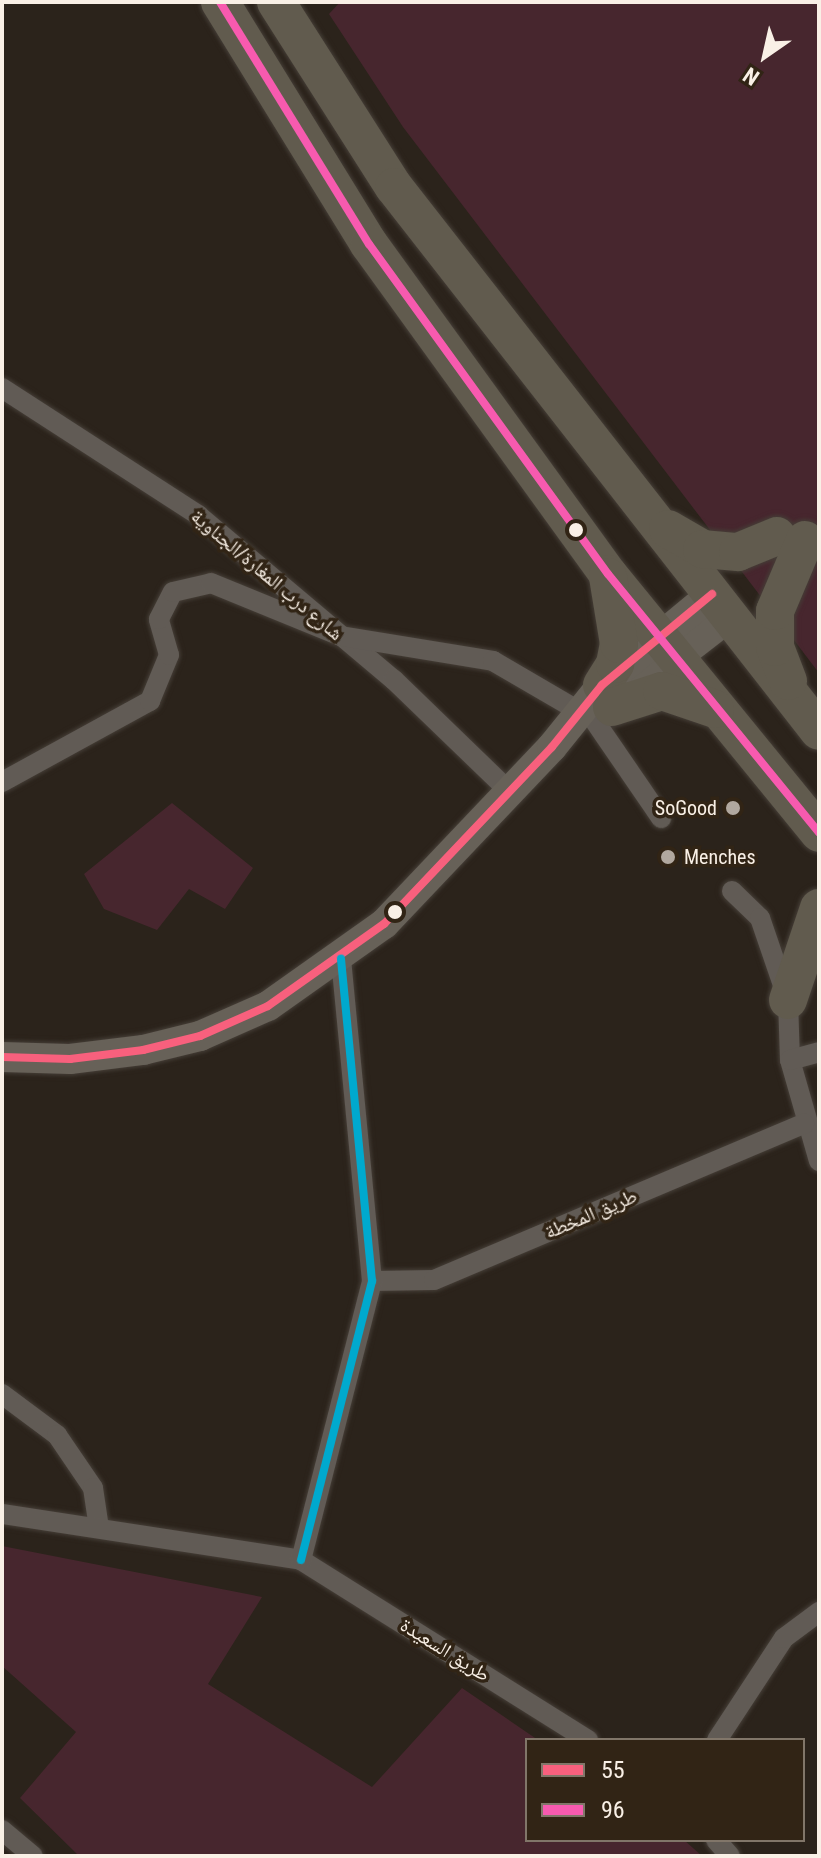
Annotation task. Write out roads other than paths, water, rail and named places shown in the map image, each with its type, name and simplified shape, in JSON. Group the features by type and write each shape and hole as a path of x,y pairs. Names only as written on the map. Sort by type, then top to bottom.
{"highway":[{"path":"220,2 369,244 608,574 819,833"},
{"path":"276,2 394,187 808,716"},
{"path":"653,516 702,549 738,552 791,538 775,611 775,647 808,716"},
{"path":"597,706 615,664 619,644 608,574"},
{"path":"597,706 662,691 717,709"},
{"path":"795,802 819,846"},
{"path":"788,1000 819,908"},
{"path":"788,1000 819,973"}],"main road":[{"path":"2,1057 70,1059 143,1050 200,1036 268,1006 341,958 384,924 552,747 720,605"}],"street":[{"name":"شارع درب المغارة/الجناوية","path":"2,388 198,515 341,636 509,791"},
{"path":"2,782 150,701 169,655 159,619 173,592 211,583 341,636 493,661 597,706 661,818"},
{"path":"732,891 760,918 788,1000 790,1060 804,1124 819,1161"},
{"path":"301,1560 372,1281 341,958"},
{"path":"790,1060 819,1052"},
{"name":"طريق المخطة","path":"372,1281 434,1280 804,1124"},
{"path":"2,1394 57,1435 93,1488 99,1528"},
{"name":"طريق السعيدة","path":"2,1514 301,1560 585,1738"},
{"path":"718,1738 784,1638 819,1612"},
{"path":"2,1830 33,1856"}],"place":[{"name":"SoGood","path":"733,808"},
{"name":"Menches","path":"668,857"}]}
